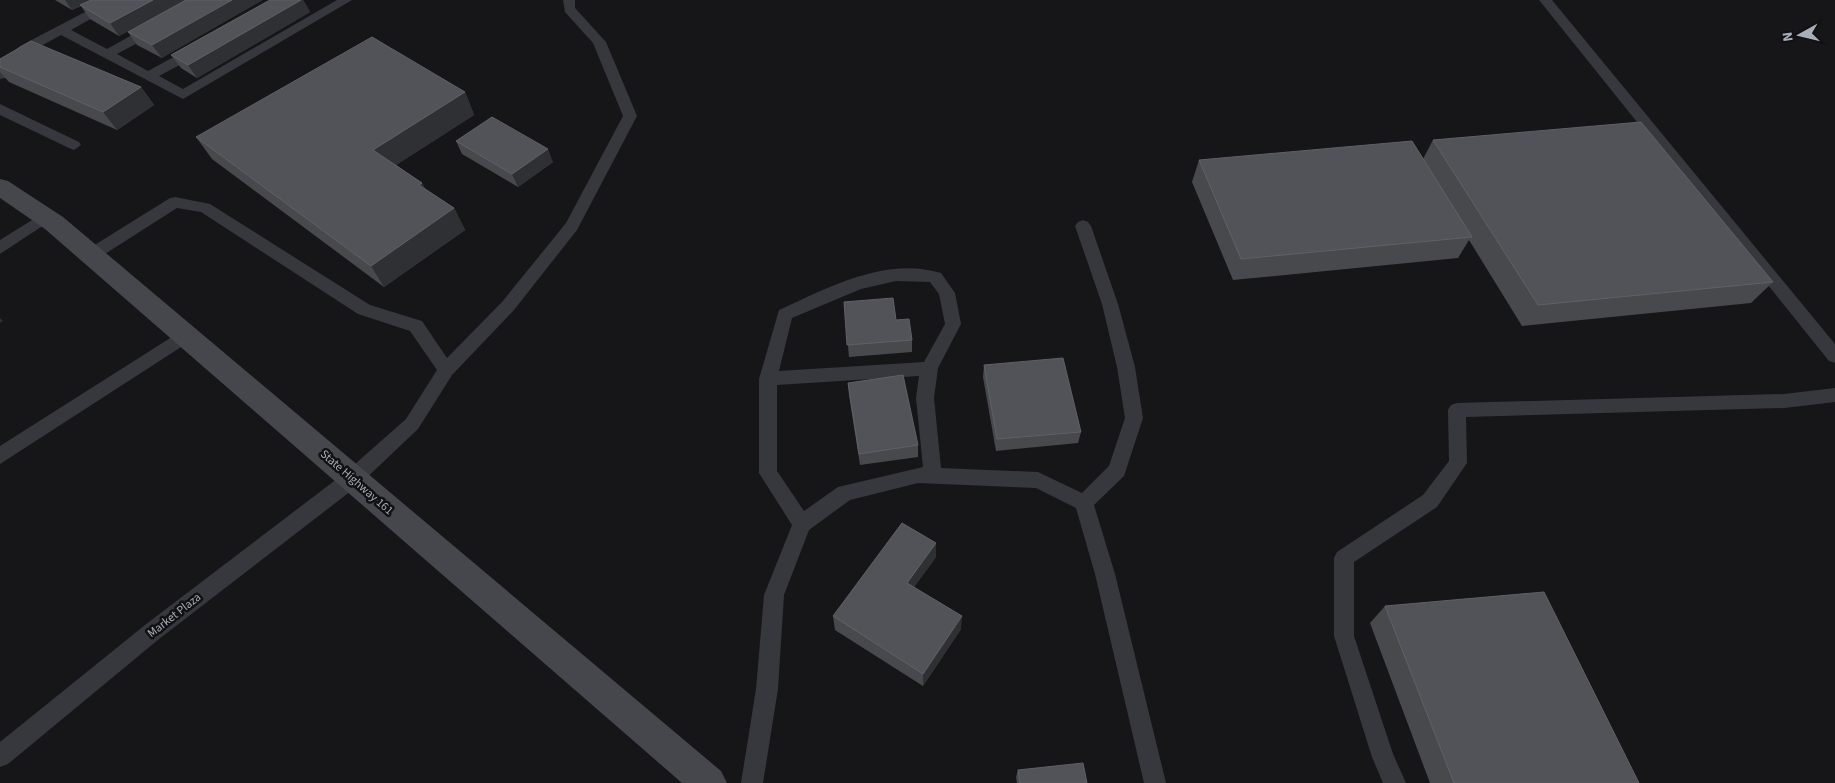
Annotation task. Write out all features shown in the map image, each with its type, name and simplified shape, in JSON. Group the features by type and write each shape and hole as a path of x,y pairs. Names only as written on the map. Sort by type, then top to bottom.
{"main road":[{"name":"State Highway 161","path":"0,187 45,217 91,254 709,783"}],"lane":[{"path":"0,75 25,49 118,0"},
{"path":"318,0 334,7"},
{"path":"61,30 183,95 346,0"},
{"name":"Market Plaza","path":"0,756 152,632 353,478 412,424 446,370 508,306 572,226 630,116 599,42 568,9 569,0"},
{"path":"1545,0 1835,356"},
{"path":"108,54 164,23"},
{"path":"149,76 208,43"},
{"path":"0,109 74,145"},
{"path":"91,254 175,202 206,208 364,310 416,326 446,370"},
{"path":"0,248 45,217"},
{"path":"1083,226 1110,304 1126,367 1134,418 1117,470 1084,503"},
{"path":"802,524 768,473 768,379 785,314 860,281 917,273 935,277 947,293 953,324 929,368 925,398 933,476"},
{"path":"0,456 186,335"},
{"path":"768,379 929,368"},
{"path":"1394,783 1383,757 1344,636 1344,558 1430,501 1458,464 1457,410 1784,401 1835,395"},
{"path":"752,783 767,689 774,595 802,524 844,494 918,475 1038,480 1084,503 1105,574 1155,783"}],"building":[{"path":"91,0 153,0 110,23 80,5"},
{"path":"186,0 232,0 152,45 128,32"},
{"path":"270,0 301,0 188,65 171,55"},
{"path":"372,37 465,92 373,150 422,183 419,185 454,208 371,266 196,137"},
{"path":"31,41 141,87 103,112 0,67 0,59"},
{"path":"492,117 548,149 512,174 456,141"},
{"path":"1641,122 1773,282 1538,305 1433,140"},
{"path":"1412,141 1472,237 1241,259 1199,160"},
{"path":"893,298 896,320 909,319 912,340 847,345 844,302"},
{"path":"1063,358 1081,432 997,439 984,365"},
{"path":"903,375 918,445 859,454 848,383"},
{"path":"902,523 936,543 907,583 962,616 923,674 833,616"},
{"path":"1544,592 1639,783 1454,783 1385,606"},
{"path":"1083,763 1087,783 1020,783 1018,770"}]}
